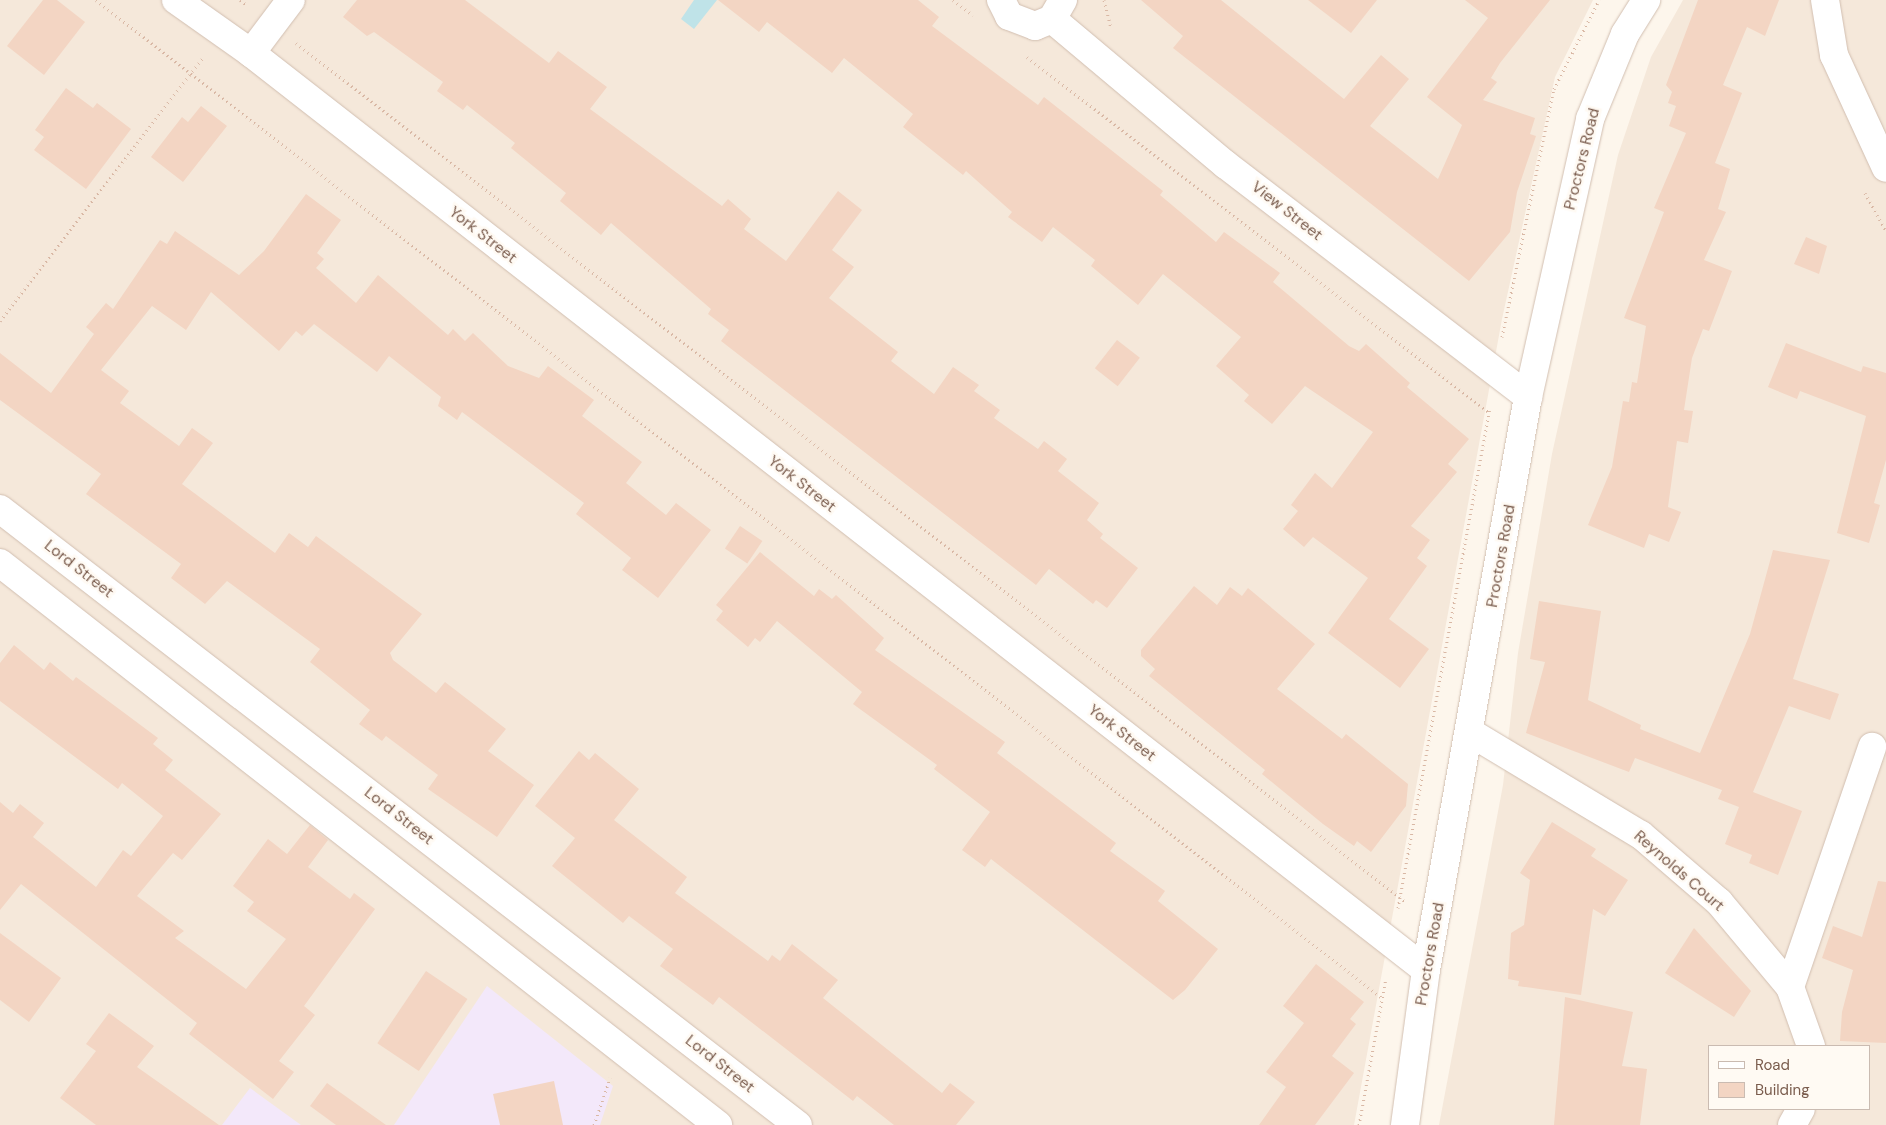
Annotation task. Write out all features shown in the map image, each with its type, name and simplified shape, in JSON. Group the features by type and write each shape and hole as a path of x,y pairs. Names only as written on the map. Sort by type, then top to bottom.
{"street":[{"name":"York Street","path":"176,0 251,53 1426,970"},
{"path":"251,53 291,0"},
{"path":"1001,0 1009,16 1026,25 1057,9"},
{"name":"Proctors Road","path":"1405,1125 1426,970 1471,733 1528,397 1590,119 1625,34 1646,0"},
{"path":"1825,0 1834,55 1886,168"},
{"name":"View Street","path":"1057,9 1226,165 1528,397"},
{"name":"Lord Street","path":"0,509 798,1125"},
{"path":"0,562 718,1125"},
{"name":"Reynolds Court","path":"1471,733 1642,835 1719,902 1790,987 1811,1045"},
{"path":"1790,987 1872,747"},
{"path":"1792,1125 1800,1110"}],"path":[{"path":"96,0 1382,998"},
{"path":"953,0 977,18"},
{"path":"1360,1125 1490,413 1495,371 1554,88 1599,0"},
{"path":"273,25 1400,898 1436,922"},
{"path":"1024,55 1521,437"},
{"path":"0,321 184,85"},
{"path":"594,1125 612,1070"}],"shaded area":[{"path":"0,0 1593,0 1555,77 1502,319 1354,1125 0,1125"},
{"path":"1683,0 1886,0 1886,1125 1439,1125 1503,785 1518,653 1552,454 1618,155 1651,57"},
{"path":"487,986 613,1086 600,1125 394,1125"},
{"path":"250,1088 301,1125 222,1125"}],"water":[{"path":"694,0 717,0 694,29 681,19"}],"building":[{"path":"43,0 57,0 85,22 44,75 7,46"},
{"path":"357,0 465,0 549,63 558,51 607,87 590,109 722,206 728,199 751,219 744,229 786,261 838,191 862,210 832,250 854,267 829,298 898,352 891,361 934,394 953,367 979,385 974,391 1000,410 994,418 1038,449 1044,441 1067,459 1058,471 1099,503 1087,520 1103,534 1100,538 1138,568 1107,608 1096,600 1093,604 1049,569 1036,585 721,341 729,330 708,314 711,309 611,223 601,235 560,201 566,193 511,148 515,143 467,105 463,110 437,91 443,82 374,32 367,36 343,17"},
{"path":"718,0 918,0 939,17 932,26 1038,105 1044,97 1163,191 1160,195 1216,242 1224,232 1280,273 1273,282 1349,346 1359,351 1366,344 1410,383 1407,387 1469,439 1448,464 1457,472 1411,526 1430,540 1417,558 1427,566 1389,619 1429,649 1400,688 1328,633 1368,578 1313,537 1304,547 1283,529 1298,511 1291,505 1315,473 1332,488 1373,432 1305,386 1272,424 1244,401 1249,395 1216,366 1241,337 1163,274 1138,305 1091,266 1095,260 1053,227 1042,242 1008,217 1012,212 966,171 963,175 903,127 913,114 844,58 832,73 767,22 759,32"},
{"path":"1141,0 1221,0 1344,99 1381,55 1409,79 1370,126 1438,179 1462,125 1427,97 1488,18 1465,0 1550,0 1500,63 1491,78 1497,82 1483,100 1535,118 1530,134 1536,136 1517,192 1510,232 1469,281 1173,48 1183,36"},
{"path":"1308,0 1377,0 1351,33"},
{"path":"1698,0 1779,0 1765,36 1747,27 1723,85 1742,93 1715,163 1730,169 1718,209 1726,212 1704,260 1732,271 1709,331 1703,329 1692,358 1684,410 1693,411 1688,443 1677,441 1668,507 1681,512 1669,542 1649,534 1644,548 1588,525 1612,467 1623,401 1629,402 1632,382 1637,383 1646,326 1624,318 1664,212 1654,208 1686,133 1669,126 1676,106 1668,103 1672,92 1666,85"},
{"path":"66,88 93,108 97,103 131,129 86,189 34,150 44,137 35,130"},
{"path":"201,106 227,126 183,182 151,157 182,117 188,122"},
{"path":"306,194 341,220 317,253 324,259 316,268 356,303 378,275 448,335 453,329 465,341 473,333 508,366 539,378 548,366 594,400 582,416 642,462 626,483 666,515 676,503 711,530 658,598 622,570 631,558 576,514 584,503 462,412 457,420 438,406 441,397 389,356 377,372 314,324 302,336 296,331 279,351 211,292 186,330 152,306 101,370 129,391 120,403 179,446 192,428 213,443 182,484 275,553 289,533 308,547 316,536 422,614 390,653 393,660 436,693 445,682 506,729 488,751 534,785 497,837 428,789 438,775 386,736 382,741 359,724 370,710 310,662 320,649 227,581 205,604 171,578 181,564 86,494 101,474 0,400 0,353 51,393 94,334 86,327 106,303 113,309 160,240 167,244 175,231 239,275 264,251"},
{"path":"1806,237 1827,246 1819,274 1794,264"},
{"path":"1117,340 1140,358 1118,386 1095,368"},
{"path":"1786,343 1861,372 1863,366 1886,373 1886,460 1874,503 1880,505 1869,543 1837,533 1866,416 1800,391 1797,399 1768,387"},
{"path":"740,526 762,541 747,563 725,548"},
{"path":"1773,550 1830,560 1793,679 1839,694 1830,720 1789,706 1753,792 1802,811 1778,875 1749,863 1752,855 1725,844 1739,807 1718,799 1722,790 1635,758 1629,772 1526,733 1545,662 1530,659 1539,601 1601,611 1588,700 1641,725 1640,729 1700,753 1750,634"},
{"path":"760,552 814,596 819,589 832,599 836,595 884,638 875,650 1005,742 997,753 1116,843 1110,851 1165,891 1158,901 1218,949 1185,990 1173,1000 991,859 985,867 962,850 990,812 934,769 937,765 853,704 862,692 777,621 760,642 755,638 748,647 716,620 723,611 716,605"},
{"path":"1194,586 1217,605 1230,587 1242,596 1248,588 1315,644 1277,689 1342,739 1346,734 1408,784 1406,806 1371,852 1357,841 1354,846 1323,824 1262,774 1265,770 1149,676 1155,669 1141,656 1141,650"},
{"path":"14,645 44,670 50,662 73,681 76,677 158,738 153,744 173,760 165,770 221,814 182,860 173,853 137,896 184,931 175,938 246,989 286,939 247,911 254,902 233,886 268,839 287,854 310,825 328,840 308,867 350,899 354,893 375,909 304,1006 315,1015 279,1061 294,1072 273,1099 189,1034 197,1023 21,884 0,910 0,802 13,813 20,804 44,823 33,837 96,887 123,850 131,856 163,816 122,783 118,789 0,701 0,663"},
{"path":"579,751 589,760 595,753 639,789 614,820 687,877 675,893 768,961 772,955 780,961 792,944 838,980 823,998 942,1093 950,1083 975,1102 956,1125 894,1125 857,1096 853,1101 719,997 713,1005 660,966 673,949 629,916 623,923 552,866 575,838 535,806"},
{"path":"1552,822 1596,849 1591,856 1628,880 1605,916 1593,909 1581,995 1518,986 1519,981 1508,979 1511,933 1524,925 1530,880 1520,873"},
{"path":"1878,881 1886,882 1886,1043 1840,1041 1842,1012 1853,970 1822,958 1833,926 1862,937"},
{"path":"1694,928 1751,991 1734,1017 1665,973"},
{"path":"0,933 61,978 29,1022 0,1000"},
{"path":"1316,964 1364,1002 1350,1019 1356,1024 1332,1056 1354,1073 1315,1125 1259,1125 1286,1087 1266,1072 1304,1023 1283,1006"},
{"path":"426,971 467,999 419,1071 377,1043"},
{"path":"1565,997 1633,1012 1622,1066 1647,1069 1640,1125 1554,1125"},
{"path":"109,1013 154,1046 137,1067 219,1125 96,1125 60,1098 96,1051 86,1044"},
{"path":"554,1081 563,1125 500,1125 493,1094"},
{"path":"327,1083 386,1125 336,1125 310,1106"}]}
